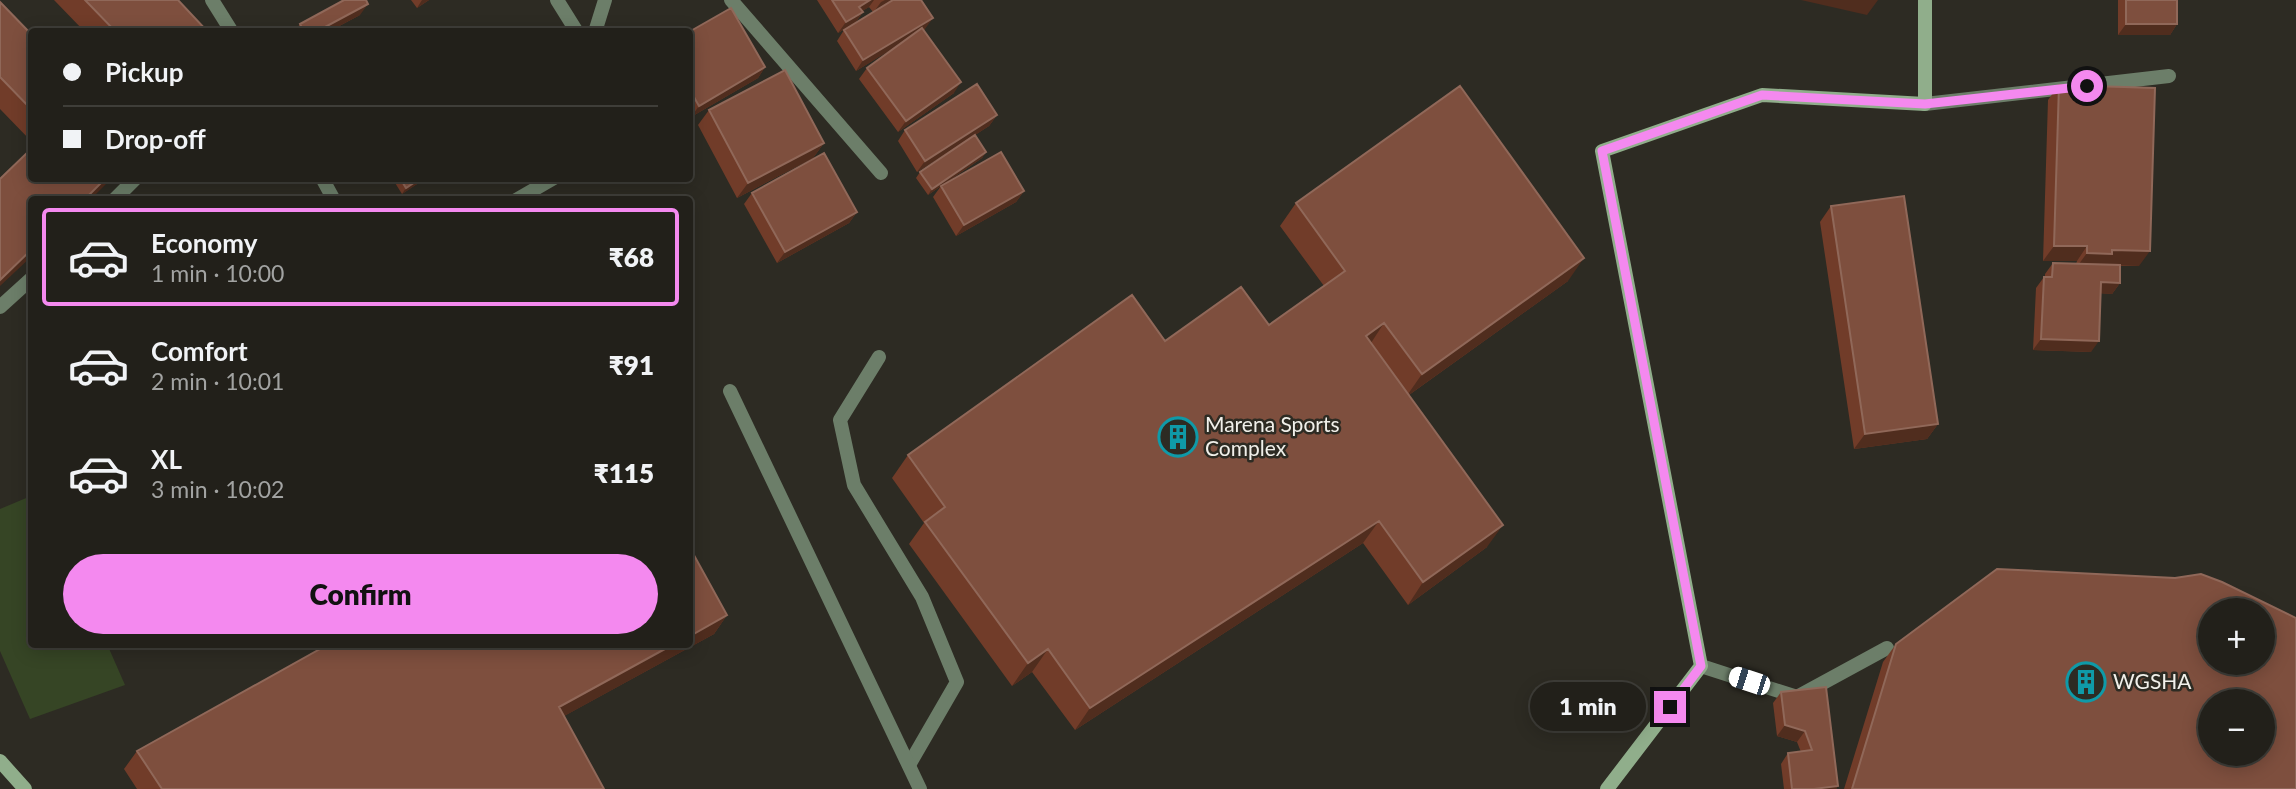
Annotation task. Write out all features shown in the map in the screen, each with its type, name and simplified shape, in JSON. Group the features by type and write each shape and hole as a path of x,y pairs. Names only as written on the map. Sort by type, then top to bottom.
{"street":[{"path":"212,0 230,28"},
{"path":"557,0 574,28"},
{"path":"596,28 605,0"},
{"path":"730,0 881,173"},
{"path":"1924,0 1925,104"},
{"path":"1607,789 1701,666 1602,151 1762,95 1925,104 2169,76"},
{"path":"118,196 132,182"},
{"path":"523,196 547,182"},
{"path":"0,307 28,282"},
{"path":"879,357 840,420 854,485 922,597 957,682 909,765"},
{"path":"730,391 920,789"},
{"path":"1701,666 1797,697 1887,648"},
{"path":"0,761 25,789"}],"green space":[{"path":"28,497 28,648 109,648 125,685 30,719 0,651 0,509"}],"building":[{"path":"85,0 178,0 204,28 112,28"},
{"path":"344,0 366,0 368,4 325,28 302,28 300,24"},
{"path":"832,0 870,0 859,7 863,12 846,22"},
{"path":"893,0 921,0 933,18 863,60 844,30"},
{"path":"2126,0 2177,0 2177,24 2126,24"},
{"path":"0,2 28,31 28,106 0,77"},
{"path":"731,8 765,67 699,106 693,95 693,30"},
{"path":"922,28 961,82 906,121 867,68"},
{"path":"785,70 824,143 748,183 709,110"},
{"path":"977,84 997,115 925,161 905,130"},
{"path":"2059,85 2155,88 2150,251 2112,250 2112,254 2087,253 2087,246 2054,246"},
{"name":"Marena Sports Complex","path":"1460,86 1584,258 1422,374 1384,323 1366,336 1503,525 1423,582 1379,521 1090,708 1048,649 1028,663 925,522 945,507 908,455 1132,295 1165,341 1241,287 1269,325 1345,271 1296,203"},
{"path":"975,135 986,152 932,189 920,172"},
{"path":"28,152 28,182 102,182 88,196 28,196 28,253 0,280 0,179"},
{"path":"1001,152 1024,191 964,225 941,186"},
{"path":"824,153 857,212 785,252 752,193"},
{"path":"402,182 415,182 406,188"},
{"path":"1904,196 1938,424 1865,434 1831,206"},
{"path":"2053,263 2120,265 2120,283 2101,282 2099,341 2041,339 2044,277 2052,277"},
{"path":"693,553 727,615 693,634"},
{"name":"WGSHA","path":"1997,569 2175,578 2201,574 2255,598 2198,598 2198,675 2275,675 2275,608 2296,618 2296,789 1852,789 1896,644"},
{"path":"322,648 667,648 559,707 604,789 162,789 137,751"},
{"path":"1826,687 1838,786 1792,789 1788,753 1812,750 1805,731 1785,725 1781,692"}],"place":[{"name":"Marena Sports Complex","path":"1178,437"},
{"name":"WGSHA","path":"2086,682"}],"route":[{"path":"1670,707 1701,666 1602,151 1762,95 1925,104 2087,86"}]}
